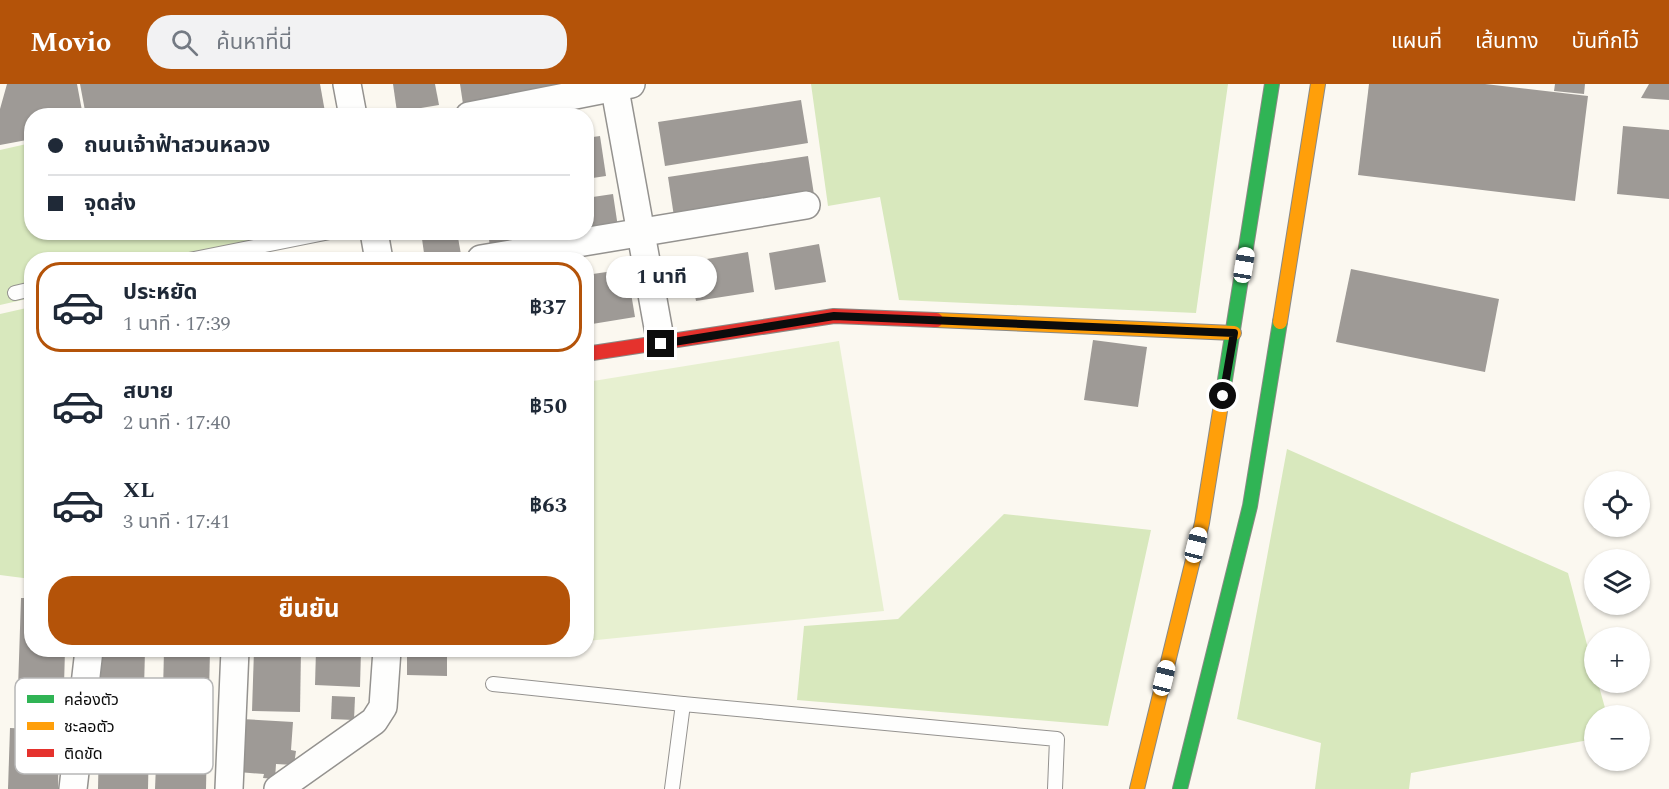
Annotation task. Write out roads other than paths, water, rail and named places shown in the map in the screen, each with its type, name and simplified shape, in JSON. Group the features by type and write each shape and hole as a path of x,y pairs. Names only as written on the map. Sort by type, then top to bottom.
{"main road":[{"path":"1137,789 1202,523 1272,84"},
{"path":"1180,789 1250,506 1318,84"},
{"path":"594,353 834,316 1234,333"}],"street":[{"path":"347,84 352,108"},
{"path":"508,108 620,85 641,232 661,344"},
{"path":"594,240 806,205"},
{"path":"522,252 593,240"},
{"path":"85,678 87,657"},
{"path":"229,789 235,657"},
{"path":"278,789 374,721 382,706 386,657"},
{"path":"73,789 75,774"}],"lane":[{"path":"229,252 290,240"},
{"path":"15,292 24,290"},
{"path":"494,684 1057,739 1055,789"},
{"path":"672,789 683,704"}]}
